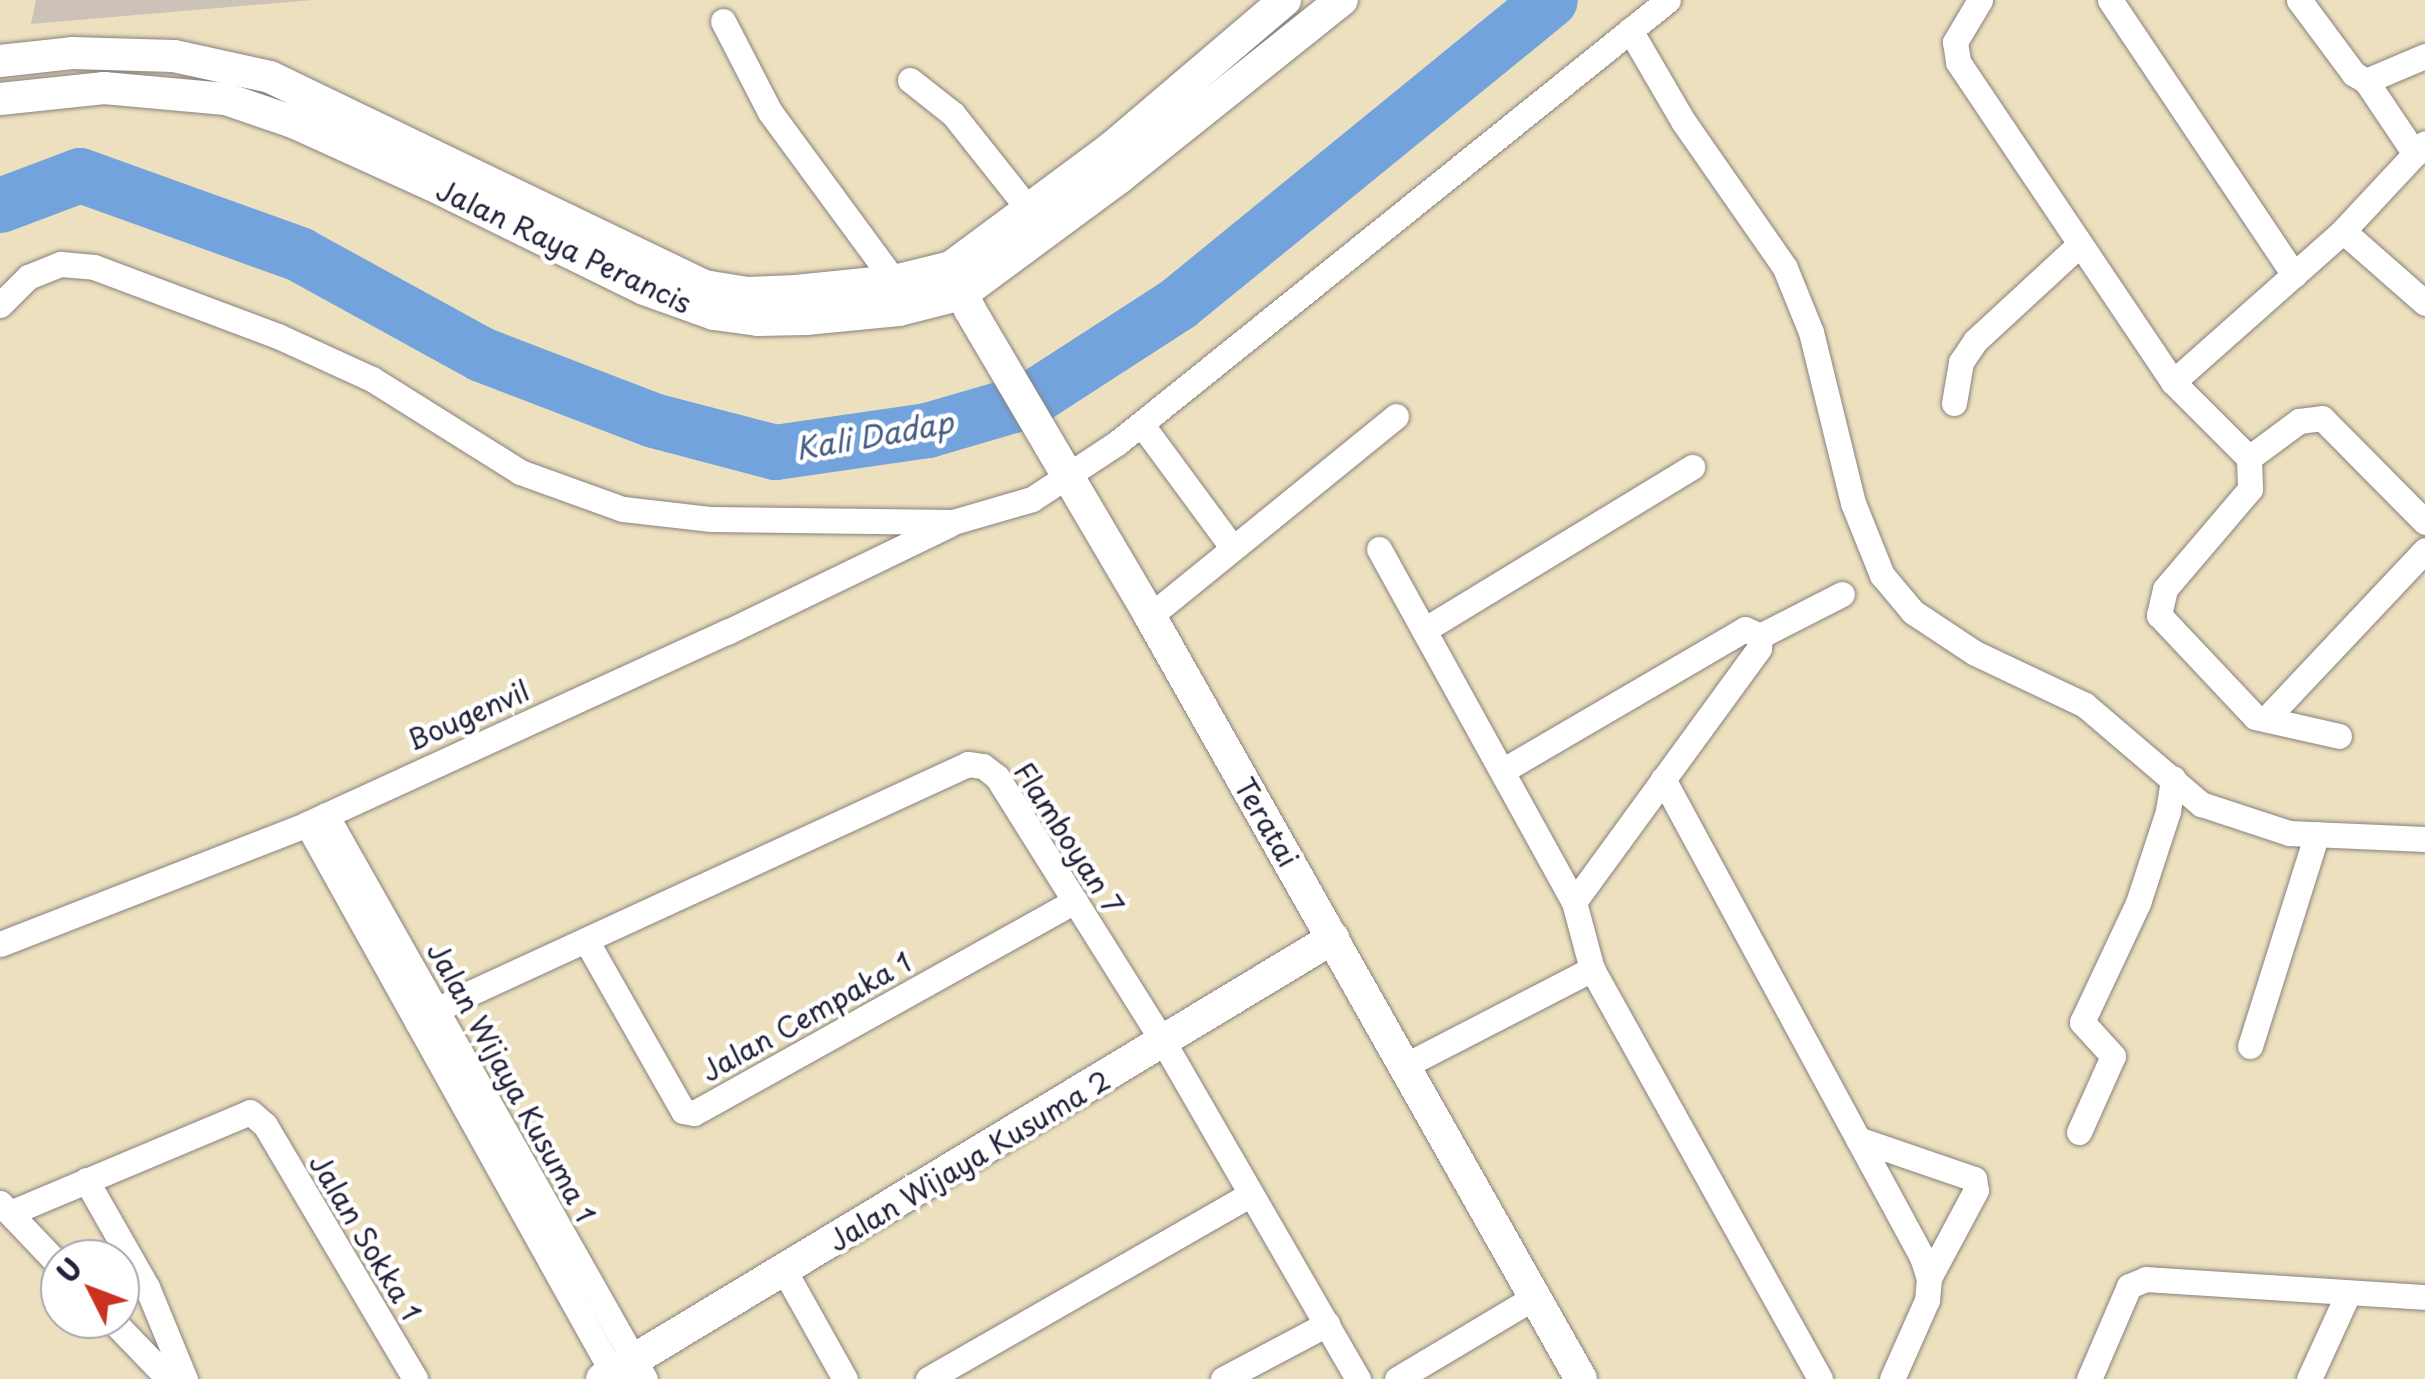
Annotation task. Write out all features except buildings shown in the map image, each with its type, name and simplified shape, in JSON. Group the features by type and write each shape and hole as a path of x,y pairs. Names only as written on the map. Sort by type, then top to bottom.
{"street":[{"name":"Jalan Raya Perancis","path":"961,290 1029,210 1110,150 1286,0"},
{"name":"Jalan Raya Perancis","path":"0,61 88,53 174,56 270,77 704,286 747,293 897,295 961,290 1120,177 1342,0"},
{"path":"0,305 28,278 44,270 61,264 94,267 310,350 372,379 520,472 622,510 711,519 953,522 1032,499 1062,468 1142,424 1668,0"},
{"path":"1980,0 1955,42 1958,62 2173,382 2249,458 2250,489 2165,589 2159,615 2256,716 2339,736"},
{"path":"2110,0 2294,275"},
{"path":"2173,382 2343,231 2420,149 2366,80 2354,74 2299,0"},
{"path":"724,21 770,112 897,295"},
{"path":"1630,30 1683,120 1785,268 1811,332 1853,503 1882,575 1913,612 1975,653 2085,704 2201,804 2289,834 2425,839"},
{"path":"2366,80 2425,56"},
{"path":"910,80 953,114 1029,210"},
{"name":"Jalan Raya Perancis","path":"0,99 104,88 226,98 293,122 644,289 714,314 758,320 806,320 897,295"},
{"path":"2343,231 2425,303"},
{"path":"1954,404 1961,362 1975,341 2080,244"},
{"name":"Teratai","path":"961,290 1334,938 1580,1379"},
{"path":"1150,616 1396,416"},
{"path":"2249,458 2299,421 2322,418 2425,522"},
{"path":"1142,424 1232,547"},
{"path":"1424,630 1692,466"},
{"name":"Bougenvil","path":"0,944 316,820 727,632 953,522"},
{"path":"1379,549 1574,902 1592,969 1820,1379"},
{"path":"2266,719 2425,550"},
{"path":"1760,636 1842,594"},
{"path":"1502,771 1745,629 1760,636"},
{"path":"1574,902 1759,648 1760,636"},
{"name":"Flamboyan 7","path":"427,1016 968,764 984,766 997,777 1164,1043 1358,1379"},
{"path":"2079,1132 2113,1056 2082,1022 2151,868 2168,811 2172,778"},
{"path":"1662,780 1858,1139 1929,1278"},
{"name":"Jalan Wijaya Kusuma 1","path":"316,820 622,1374"},
{"path":"2250,1046 2317,834"},
{"name":"Jalan Cempaka 1","path":"587,942 683,1111 694,1113 1075,901"},
{"name":"Jalan Wijaya Kusuma 2","path":"622,1374 784,1270 1334,938"},
{"path":"1404,1066 1592,969"},
{"name":"Jalan Sokka 1","path":"86,1180 250,1112 264,1125 415,1379"},
{"path":"1858,1139 1974,1179 1976,1190 1929,1278 1927,1300 1892,1379"},
{"path":"40,1245 5,1208 86,1180 147,1288 185,1379"},
{"path":"928,1379 1249,1195"},
{"path":"784,1270 844,1379"},
{"path":"2089,1379 2128,1286 2146,1279 2425,1297"},
{"path":"2308,1379 2348,1294"},
{"path":"1397,1379 1533,1298"},
{"path":"1224,1379 1327,1324"},
{"path":"130,1339 169,1379"}],"shaded area":[{"path":"36,0 313,0 31,24"}],"waterway":[{"name":"Kali Dadap","path":"0,205 80,175 299,254 481,354 653,420 775,452 927,430 1027,401 1177,304 1550,0"}]}
